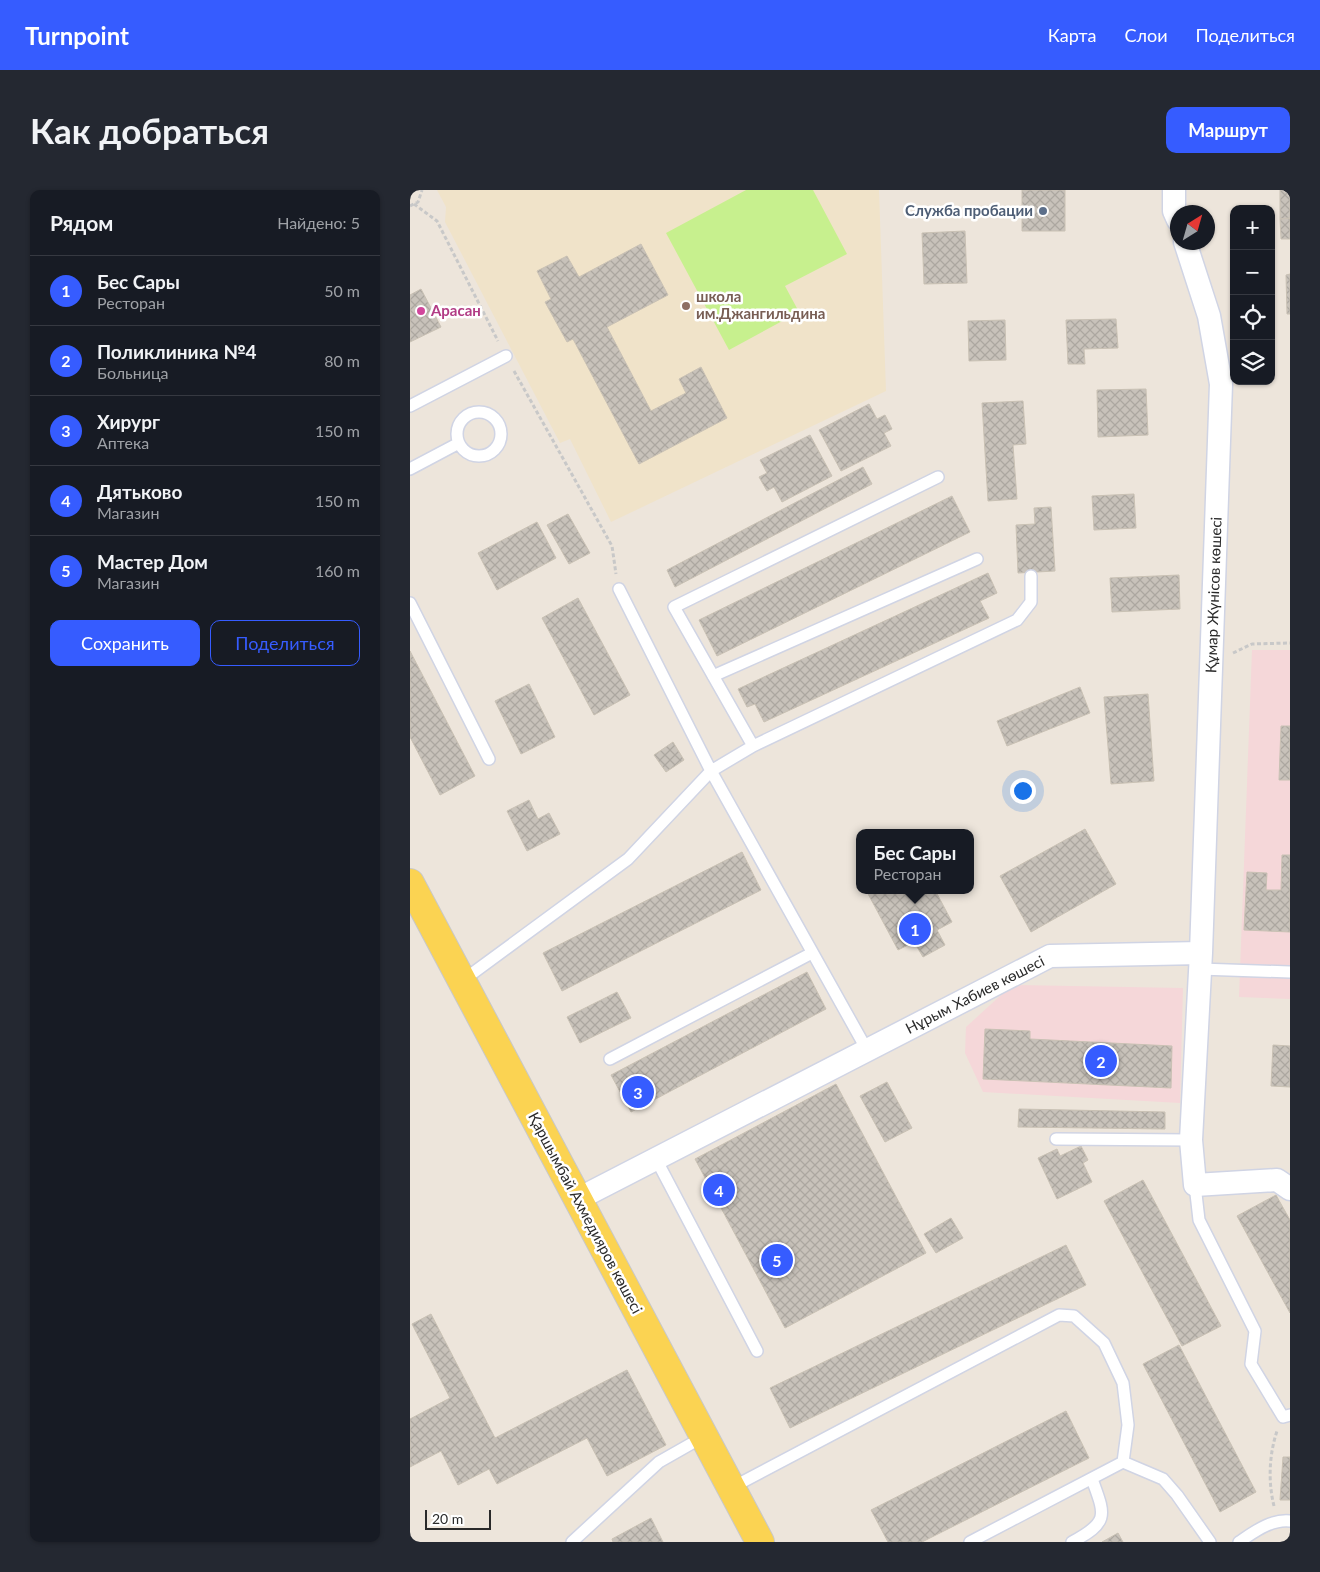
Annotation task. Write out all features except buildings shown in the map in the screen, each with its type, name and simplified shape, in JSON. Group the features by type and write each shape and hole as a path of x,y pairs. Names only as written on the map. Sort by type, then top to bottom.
{"main road":[{"name":"Қаршымбай Ахмедияров көшесі","path":"410,883 760,1542"}],"street":[{"path":"1174,190 1174,205"},
{"name":"Құмар Жүнісов көшесі","path":"1187,250 1208,316 1221,384 1201,961"},
{"name":"Нұрым Хабиев көшесі","path":"578,1199 1050,956 1201,961"},
{"path":"1201,961 1191,1140 1196,1185 1277,1180 1290,1189"}],"lane":[{"path":"410,406 506,356"},
{"path":"410,469 459,444"},
{"path":"753,746 674,607 938,477"},
{"path":"713,676 977,558"},
{"path":"462,981 628,859 711,771 753,746 1017,620 1031,602 1031,576"},
{"path":"619,589 711,771 866,1050"},
{"path":"410,603 489,759"},
{"path":"610,1059 812,953"},
{"path":"1201,961 1290,972"},
{"path":"1056,1139 1191,1140"},
{"path":"656,1159 756,1351"},
{"path":"1196,1185 1199,1220 1256,1331 1251,1364 1286,1416"},
{"path":"731,1488 1059,1315 1074,1316 1104,1343 1123,1383 1128,1425 1123,1462"},
{"path":"572,1542 658,1462 704,1437"},
{"path":"970,1542 1123,1462"},
{"path":"1123,1462 1163,1479 1177,1495 1210,1542"},
{"path":"1072,1542 1091,1532 1101,1520 1102,1507 1092,1479"},
{"path":"1239,1542 1263,1526 1287,1520"}],"path":[{"path":"412,205 418,202 422,190"},
{"path":"412,205 437,221 506,356 612,546 619,589"},
{"path":"1212,655 1232,654 1252,644 1290,643"},
{"path":"1286,1416 1276,1433 1272,1450 1270,1483 1274,1506 1287,1520"}],"shaded area":[{"name":"школа им.Джангильдина","path":"437,190 879,190 886,391 611,522 570,439 560,443 445,222 446,207"},
{"path":"1252,650 1290,650 1290,999 1239,997"},
{"path":"1012,985 1183,988 1180,1103 983,1092 965,1053 966,1027"}],"green space":[{"path":"746,190 813,190 847,254 785,286 799,312 729,350 666,233"}],"place":[{"name":"Служба пробации","path":"1043,211"},
{"name":"школа им.Джангильдина","path":"686,306"},
{"name":"Арасан","path":"421,311"},
{"name":"Бес Сары","path":"915,929"},
{"name":"Поликлиника №4","path":"1101,1061"},
{"name":"Хирург","path":"638,1092"},
{"name":"Дятьково","path":"719,1190"},
{"name":"Мастер Дом","path":"777,1260"}]}
